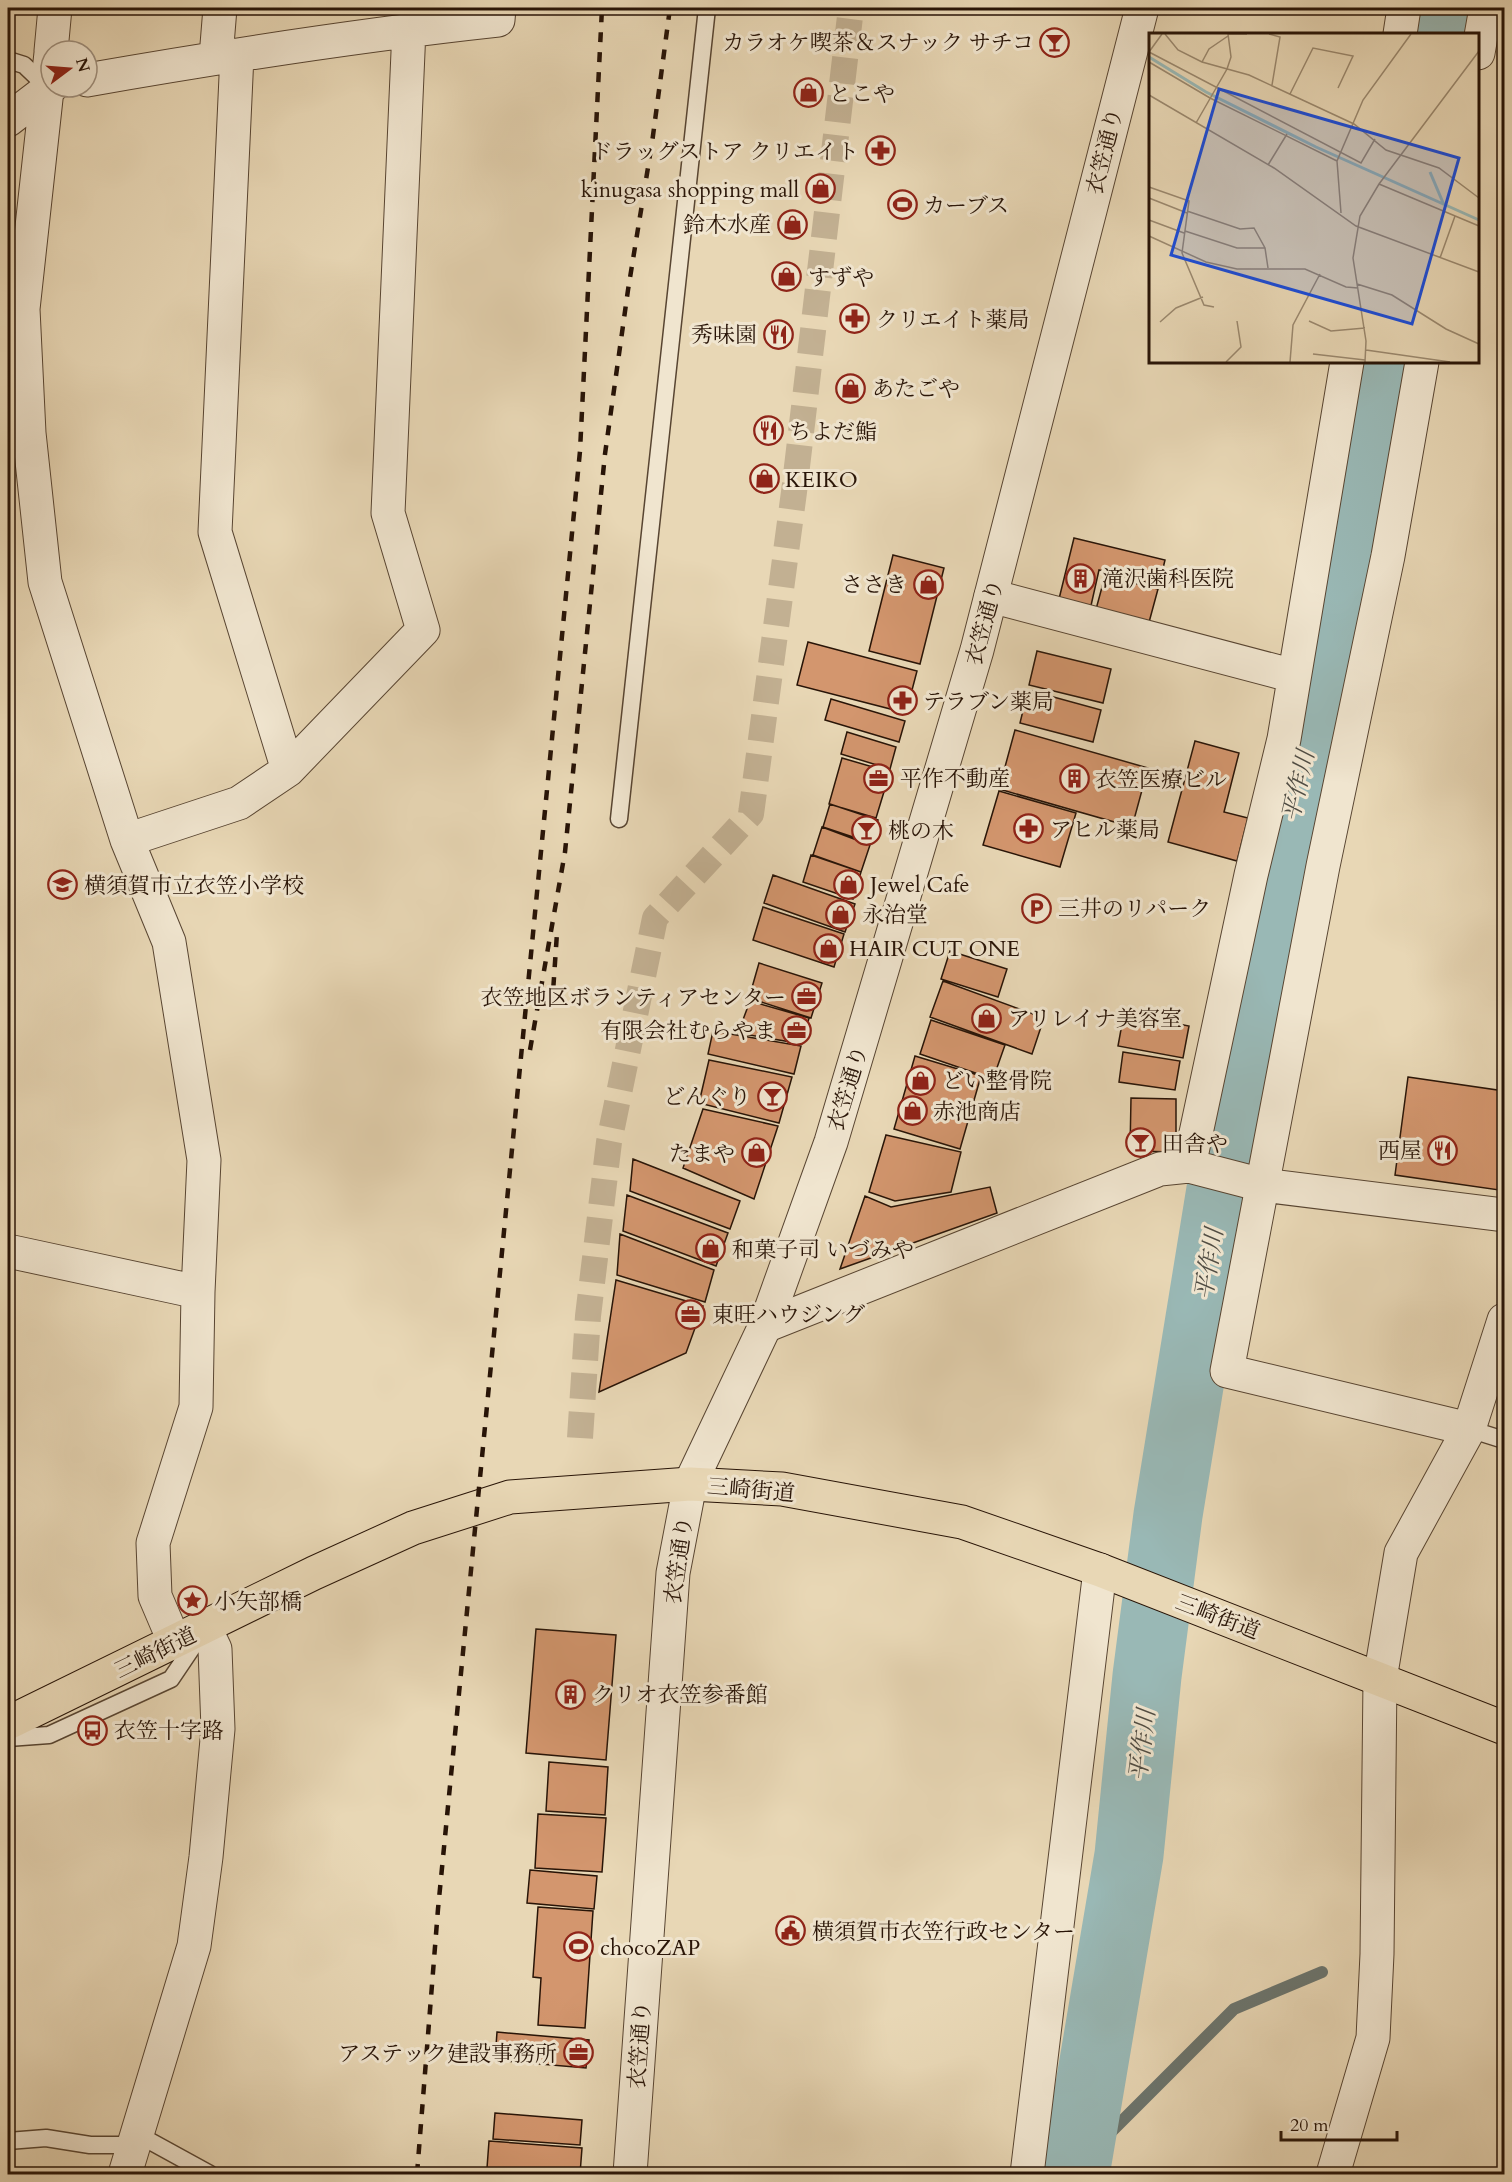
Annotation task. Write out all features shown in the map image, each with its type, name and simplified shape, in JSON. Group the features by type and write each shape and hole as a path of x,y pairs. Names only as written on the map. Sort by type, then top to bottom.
{"main road":[{"name":"三崎街道","path":"8,1723 314,1573 413,1528 510,1497 690,1484 782,1489 962,1522 1101,1571 1504,1728"}],"street":[{"path":"52,39 55,8"},
{"path":"220,8 227,56 215,532 288,770"},
{"path":"99,78 400,23 498,20 499,8"},
{"name":"衣笠通り","path":"630,2175 673,1573 690,1484 765,1326 831,1143 978,650 1142,8"},
{"path":"1400,33 1404,8"},
{"path":"1479,47 1486,8"},
{"path":"127,840 239,803 288,770 423,630 388,513 400,23"},
{"path":"8,120 39,96"},
{"path":"49,99 23,309 31,456 45,582 127,840 169,942 204,1160 196,1407 153,1543 155,1596 175,1643"},
{"path":"1190,1167 1251,875 1284,739 1347,363"},
{"path":"1422,363 1388,556 1260,1184 1227,1371 1469,1429"},
{"path":"991,596 1294,676"},
{"path":"765,1326 1160,1169 1190,1167 1260,1184 1504,1215"},
{"path":"8,1251 198,1292"},
{"path":"1333,2175 1373,2038 1377,1954 1380,1678 1401,1553 1469,1429 1504,1320"},
{"path":"1027,2175 1101,1571"},
{"path":"132,2151 195,1946 218,1729 215,1649 205,1628"}],"lane":[{"path":"619,819 707,8"},
{"path":"8,60 24,65 39,78"},
{"path":"1469,1429 1504,1440"},
{"path":"8,1738 49,1735 171,1679 205,1628"},
{"path":"8,2141 46,2138 132,2151 210,2175"}],"building":[{"name":"滝沢歯科医院","path":"1074,538 1165,560 1159,585 1099,570 1090,610 1058,603"},
{"path":"893,555 944,568 920,664 869,651"},
{"path":"1105,576 1158,589 1148,626 1095,613"},
{"path":"808,642 917,671 906,713 797,685"},
{"path":"1037,651 1111,669 1103,703 1029,685"},
{"path":"1028,690 1101,710 1093,742 1020,723"},
{"path":"831,699 905,721 899,742 825,720"},
{"name":"衣笠医療ビル","path":"1015,730 1148,768 1132,827 999,789"},
{"path":"847,732 896,747 890,769 841,754"},
{"path":"1195,741 1239,753 1224,812 1248,818 1237,861 1168,842"},
{"path":"842,758 890,772 876,818 829,804"},
{"name":"アヒル薬局","path":"999,791 1076,813 1060,867 983,845"},
{"path":"830,804 878,820 871,843 823,827"},
{"path":"822,827 870,845 861,872 813,855"},
{"path":"811,855 861,872 853,899 803,882"},
{"path":"773,875 855,904 845,932 764,903"},
{"path":"763,907 844,934 834,967 753,940"},
{"path":"950,951 1007,969 998,997 941,979"},
{"path":"759,963 822,983 811,1018 749,998"},
{"name":"アリレイナ美容室","path":"943,981 1044,1018 1032,1054 930,1017"},
{"path":"750,1001 809,1018 802,1044 738,1033"},
{"path":"1124,1013 1189,1026 1183,1058 1118,1046"},
{"path":"931,1020 1005,1045 993,1079 920,1054"},
{"path":"713,1031 801,1046 794,1074 708,1054"},
{"path":"1123,1052 1180,1061 1175,1090 1119,1082"},
{"path":"915,1056 981,1076 960,1149 894,1129"},
{"path":"709,1060 792,1077 779,1123 699,1103"},
{"path":"1408,1077 1504,1091 1504,1152 1499,1190 1395,1175"},
{"path":"1131,1098 1176,1099 1176,1152 1130,1151"},
{"path":"703,1109 778,1126 754,1199 683,1168"},
{"path":"886,1135 961,1152 951,1192 895,1201 869,1192"},
{"path":"633,1159 740,1201 730,1229 630,1191"},
{"path":"990,1187 997,1213 840,1269 865,1196 891,1207"},
{"path":"627,1195 728,1233 716,1266 623,1231"},
{"path":"620,1234 714,1270 705,1302 617,1275"},
{"path":"616,1280 703,1306 686,1353 599,1392"},
{"name":"クリオ衣笠参番館","path":"536,1629 616,1635 606,1760 526,1753"},
{"path":"549,1762 608,1767 605,1815 546,1811"},
{"path":"538,1814 606,1818 602,1872 535,1868"},
{"path":"530,1870 597,1876 594,1909 527,1903"},
{"path":"538,1907 593,1911 585,2028 538,2025 541,1978 533,1977"},
{"path":"497,2032 589,2040 586,2068 495,2060"},
{"path":"495,2113 582,2120 580,2145 493,2139"},
{"path":"489,2141 582,2148 580,2174 487,2168"},
{"path":"482,2170 534,2174 482,2174"}],"waterway":[{"name":"平作川","path":"1436,33 1440,8"},
{"name":"平作川","path":"1075,2174 1129,1855 1147,1676 1168,1515 1259,956 1380,435 1390,363"},
{"path":"1076,2167 1234,2009 1322,1972"}],"tunnel":[{"path":"580,1438 588,1316 609,1142 655,918 751,814 794,492 851,8"}],"railway":[{"path":"417,2174 438,1909 580,451 602,8"},
{"path":"530,1050 565,852 605,454 670,8"},
{"path":"552,1007 557,933"}],"place":[{"name":"カラオケ喫茶＆スナック サチコ","path":"1055,42"},
{"name":"とこや","path":"808,93"},
{"name":"ドラッグストア クリエイト","path":"880,151"},
{"name":"kinugasa shopping mall","path":"820,189"},
{"name":"カーブス","path":"902,205"},
{"name":"鈴木水産","path":"792,224"},
{"name":"すずや","path":"787,277"},
{"name":"クリエイト薬局","path":"855,319"},
{"name":"秀味園","path":"778,334"},
{"name":"あたごや","path":"851,388"},
{"name":"ちよだ鮨","path":"768,431"},
{"name":"KEIKO","path":"764,479"},
{"name":"滝沢歯科医院","path":"1081,578"},
{"name":"ささき","path":"928,584"},
{"name":"テラブン薬局","path":"902,701"},
{"name":"平作不動産","path":"879,778"},
{"name":"衣笠医療ビル","path":"1074,779"},
{"name":"アヒル薬局","path":"1029,829"},
{"name":"桃の木","path":"867,830"},
{"name":"Jewel Cafe","path":"849,884"},
{"name":"横須賀市立衣笠小学校","path":"63,885"},
{"name":"三井のリパーク","path":"1037,908"},
{"name":"永治堂","path":"841,914"},
{"name":"HAIR CUT ONE","path":"828,948"},
{"name":"衣笠地区ボランティアセンター","path":"807,997"},
{"name":"アリレイナ美容室","path":"987,1018"},
{"name":"有限会社むらやま","path":"797,1030"},
{"name":"どい整骨院","path":"921,1080"},
{"name":"どんぐり","path":"772,1096"},
{"name":"赤池商店","path":"912,1111"},
{"name":"田舎や","path":"1141,1143"},
{"name":"西屋","path":"1443,1150"},
{"name":"たまや","path":"756,1153"},
{"name":"和菓子司 いづみや","path":"711,1249"},
{"name":"東旺ハウジング","path":"691,1314"},
{"name":"小矢部橋","path":"193,1601"},
{"name":"クリオ衣笠参番館","path":"571,1694"},
{"name":"衣笠十字路","path":"93,1730"},
{"name":"横須賀市衣笠行政センター","path":"791,1931"},
{"name":"chocoZAP","path":"579,1947"},
{"name":"アステック建設事務所","path":"578,2053"}]}
